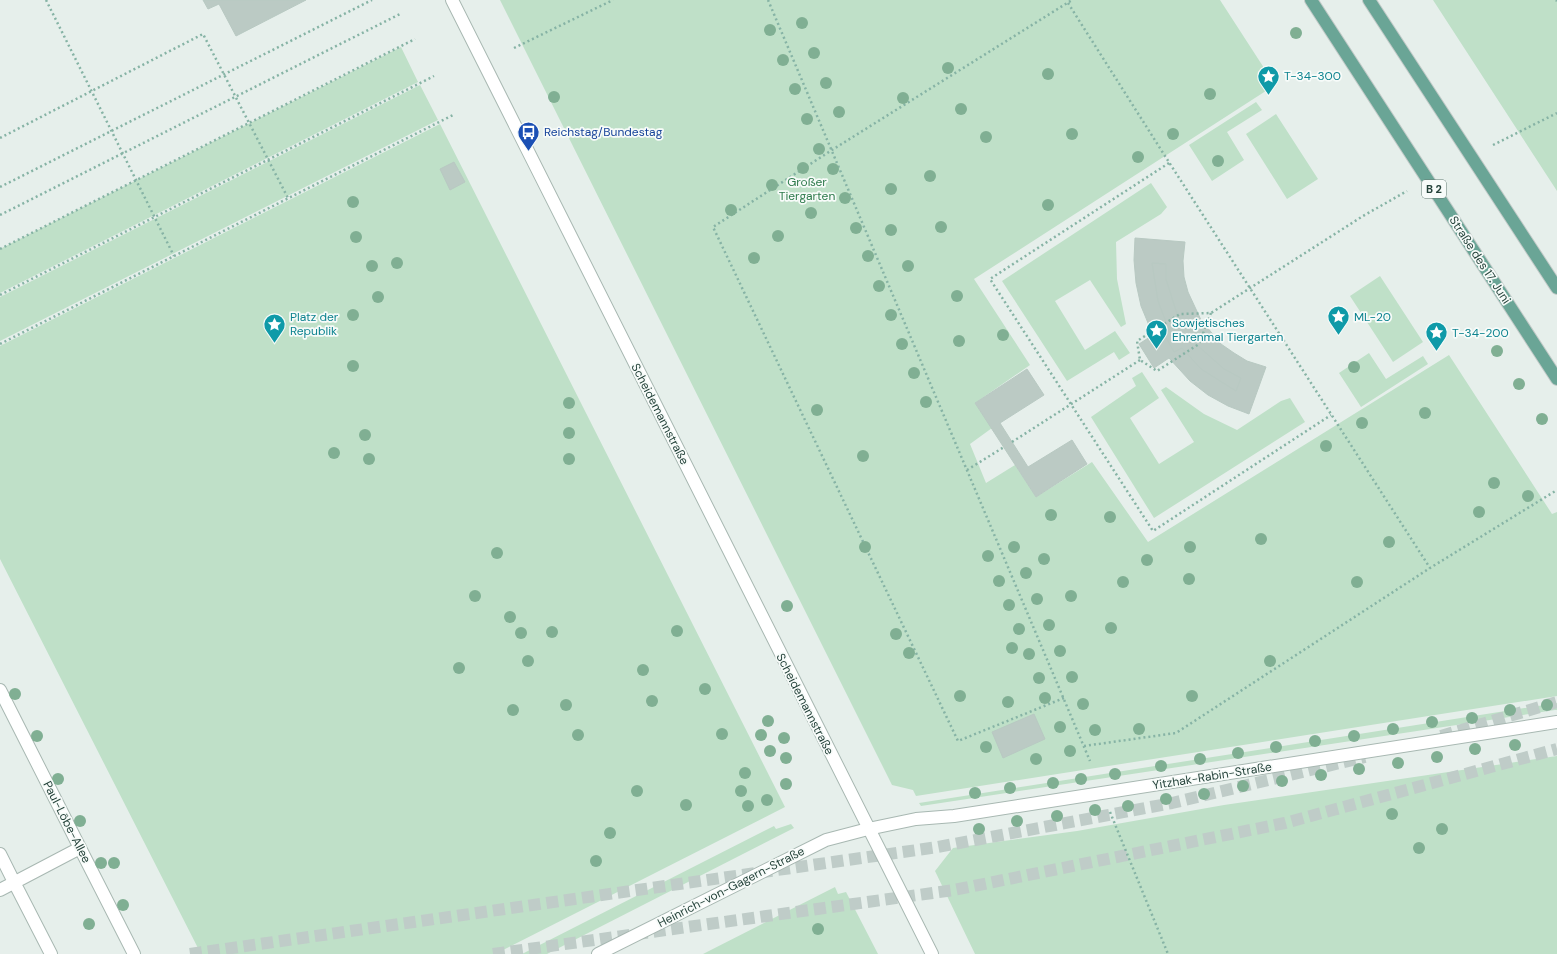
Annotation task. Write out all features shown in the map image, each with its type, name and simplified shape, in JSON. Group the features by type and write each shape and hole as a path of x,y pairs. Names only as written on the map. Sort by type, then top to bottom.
{"main road":[{"name":"Straße des 17. Juni","path":"1311,0 1557,379"},
{"path":"1369,0 1557,288"}],"street":[{"name":"Scheidemannstraße","path":"452,0 932,954"},
{"name":"Paul-Löbe-Allee","path":"0,690 134,954"},
{"name":"Yitzhak-Rabin-Straße","path":"868,829 928,818 954,816 1557,722"},
{"name":"Heinrich-von-Gagern-Straße","path":"598,954 826,840 868,829"},
{"path":"0,890 80,848"},
{"path":"0,854 51,954"}],"path":[{"path":"46,0 174,256"},
{"path":"0,186 372,0"},
{"path":"514,48 613,0"},
{"path":"768,0 1090,761"},
{"path":"1064,698 958,741 713,227 832,150 1072,0"},
{"path":"1068,3 1169,163 1430,568"},
{"path":"0,215 402,13"},
{"path":"0,138 203,34 288,198"},
{"path":"0,249 415,39"},
{"path":"0,295 434,76"},
{"path":"1493,145 1557,113"},
{"path":"0,344 454,115"},
{"path":"1169,163 990,279 1153,530 1331,415"},
{"path":"1211,313 1199,344 1175,360 1157,371 1140,360 1137,341 1180,314 1211,313 1363,216 1407,191"},
{"path":"1012,442 1140,360"},
{"path":"967,470 1004,447"},
{"path":"1084,746 1176,733 1430,568 1557,490"},
{"path":"1109,809 1168,954"}],"green space":[{"name":"Großer Tiergarten","path":"500,0 1220,0 1275,85 974,279 1030,365 975,403 992,428 970,444 986,483 1015,465 1036,497 1092,462 1148,542 1449,355 1552,514 1557,512 1557,696 916,796 913,790 892,785"},
{"path":"1433,0 1557,0 1557,191"},
{"path":"401,47 418,82 0,293 0,249"},
{"path":"420,85 438,120 0,341 0,297"},
{"path":"1256,102 1262,110 1227,132 1244,160 1212,181 1189,145"},
{"path":"1276,114 1318,179 1287,199 1246,134"},
{"name":"Platz der Republik","path":"440,124 785,807 495,954 201,954 0,559 0,346"},
{"path":"1151,183 1167,207 1161,214 1116,242 1117,279 1126,324 1121,327 1090,280 1055,301 1085,350 1115,331 1130,353 1119,360 1114,352 1067,381 1002,281"},
{"path":"1380,276 1423,342 1393,362 1350,296"},
{"path":"1369,353 1386,379 1423,356 1428,364 1361,407 1339,373"},
{"path":"1142,372 1159,398 1130,418 1159,464 1194,442 1161,390 1166,387 1204,414 1237,430 1281,401 1290,398 1305,422 1154,518 1091,417 1136,386 1132,378"},
{"path":"1557,703 1557,710 921,806 919,803"},
{"path":"1557,756 1557,954 975,954 935,871 953,848 1077,831 1224,805"},
{"path":"791,824 794,828 547,954 522,954 774,826 776,829"},
{"path":"835,887 838,894 846,892 878,954 703,954"}],"building":[{"path":"203,0 306,0 236,36 219,4 208,9"},
{"path":"454,162 465,182 450,190 440,169"},
{"path":"1135,238 1185,242 1183,261 1184,277 1188,292 1201,320 1221,344 1247,361 1266,367 1249,414 1228,406 1208,395 1190,381 1169,358 1154,368 1139,344 1153,335 1141,306 1136,283 1134,260"},
{"path":"1152,263 1166,264 1166,279 1177,314 1183,325 1190,321 1198,334 1192,338 1197,345 1224,369 1241,378 1236,391 1201,369 1182,348 1174,352 1164,334 1169,330 1158,301"},
{"path":"1027,369 1044,395 1000,423 1028,467 1072,440 1087,464 1036,497 975,403"},
{"path":"1034,714 1045,739 1003,758 992,732"}],"tunnel":[{"path":"1441,736 1557,702"},
{"path":"493,954 954,890 1285,823 1557,749"},
{"path":"190,954 938,847 1172,803 1365,757"}],"place":[{"name":"T-34-300","path":"1269,96"},
{"name":"Reichstag/Bundestag","path":"529,152"},
{"name":"ML-20","path":"1338,336"},
{"name":"Platz der Republik","path":"275,344"},
{"name":"Sowjetisches Ehrenmal Tiergarten","path":"1157,350"},
{"name":"T-34-200","path":"1436,352"}]}
